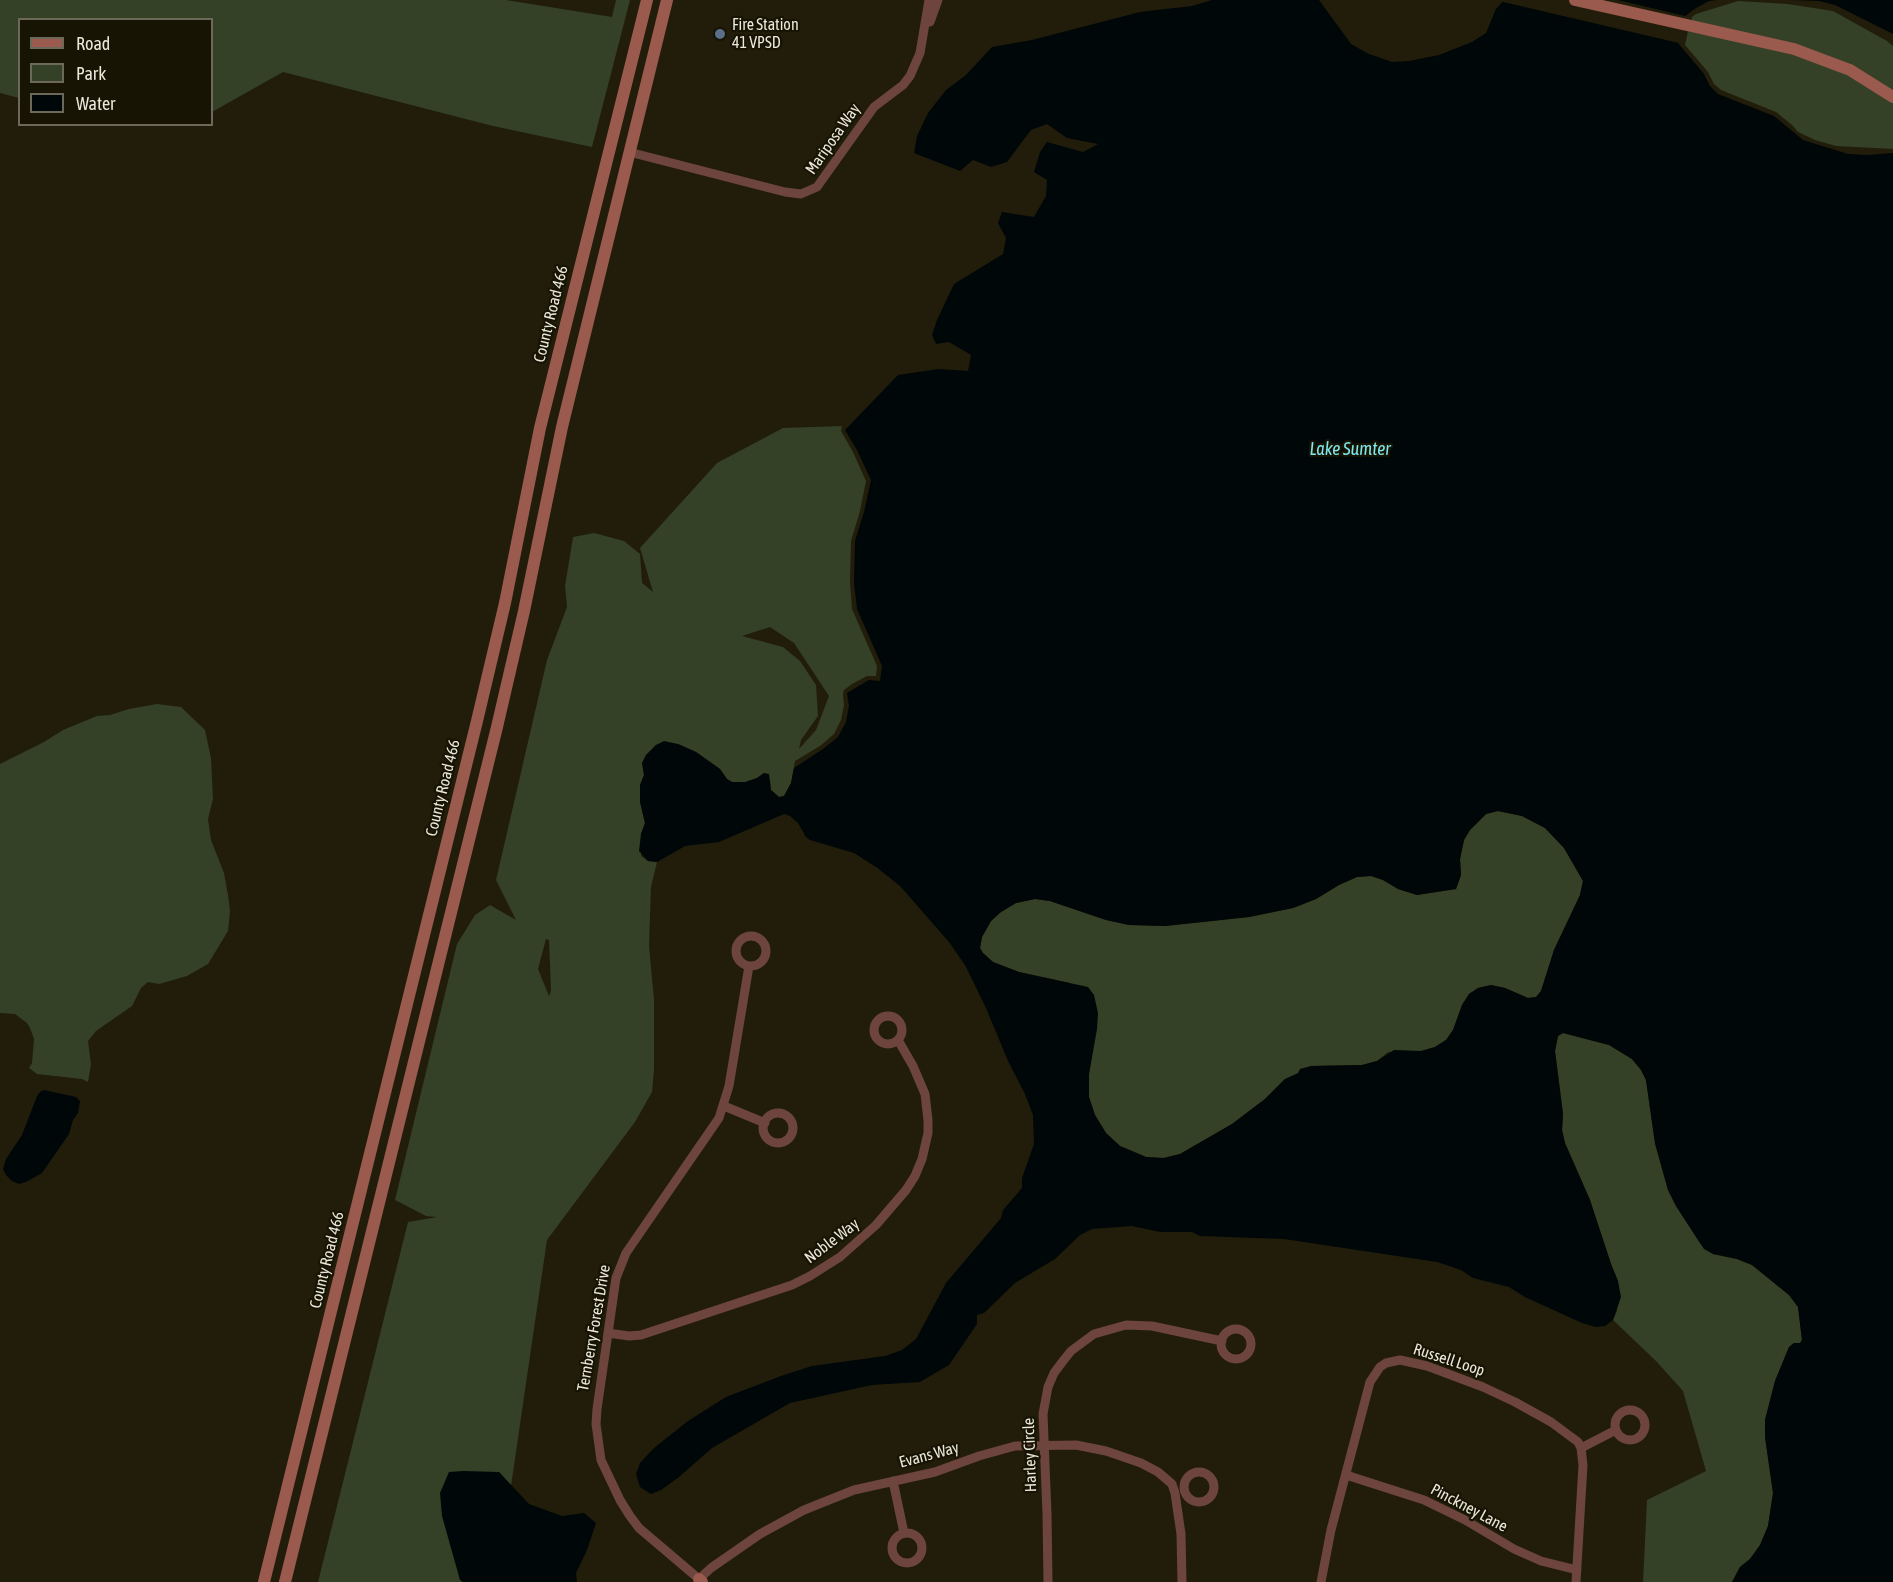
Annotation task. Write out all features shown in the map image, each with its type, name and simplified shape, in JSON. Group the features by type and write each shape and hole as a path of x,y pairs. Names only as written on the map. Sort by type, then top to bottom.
{"main road":[{"name":"County Road 466","path":"264,1582 474,732 505,603 540,428 647,0"},
{"path":"285,1582 497,727 524,611 562,427 667,0"},
{"path":"1575,0 1794,49 1850,70 1893,97"},
{"path":"609,147 629,152"}],"street":[{"name":"Mariposa Way","path":"922,41 929,0"},
{"name":"Mariposa Way","path":"629,152 785,192 801,194 809,191 823,181 874,106 903,85 910,76 938,0"},
{"name":"Ternberry Forest Drive","path":"700,1581 639,1528 620,1500 604,1468 598,1443 597,1409 616,1278 626,1253 711,1131 724,1106 749,966"},
{"name":"Noble Way","path":"608,1333 641,1335 792,1285 840,1257 876,1225 915,1176 928,1133 925,1094 914,1066 898,1040"},
{"path":"724,1106 765,1123"},
{"name":"Harley Circle","path":"1048,1582 1043,1414 1054,1373 1071,1351 1094,1334 1116,1327 1139,1324 1222,1341"},
{"name":"Russell Loop","path":"1321,1582 1324,1559 1370,1382 1380,1367 1400,1360 1427,1366 1484,1387 1551,1422 1572,1437 1581,1448"},
{"path":"1576,1582 1583,1465 1581,1448 1616,1430"},
{"name":"Evans Way","path":"700,1581 711,1568 742,1545 788,1518 854,1490 943,1470 1006,1448 1044,1444 1076,1445 1106,1451 1158,1472 1172,1484 1180,1492 1182,1582"},
{"name":"Pinckney Lane","path":"1346,1475 1424,1500 1465,1520 1514,1549 1541,1560 1577,1570"},
{"path":"893,1480 904,1533"}],"green space":[{"path":"0,0 506,0 612,17 616,0 630,0 592,147 493,126 283,72 213,111 213,18 18,18 18,98 0,93"},
{"path":"1738,1 1788,4 1833,11 1887,41 1893,46 1893,91 1853,66 1691,22 1692,17 1696,14"},
{"path":"1688,31 1793,53 1848,75 1893,103 1893,149 1836,146 1815,140 1798,132 1776,112 1721,90 1685,45"},
{"path":"842,426 841,431 866,481 851,541 850,582 852,609 877,666 876,676 867,676 844,690 841,720 834,734 820,746 795,761 791,783 784,796 779,797 771,790 770,781 764,773 745,783 732,782 720,769 696,752 678,744 656,745 646,755 642,763 644,775 640,785 640,802 645,823 641,834 641,856 648,861 657,862 651,887 649,946 654,1000 652,1092 635,1122 547,1240 511,1486 499,1472 449,1472 460,1580 463,1582 318,1582 408,1222 437,1217 426,1216 395,1200 457,944 475,915 490,905 516,920 496,880 547,660 567,607 565,586 573,537 594,533 624,541 640,554 642,583 653,592 640,548 717,463 783,428","holes":["770,627 794,643 829,696 816,730 799,749 801,740 818,716 816,685 800,661 783,647 742,636","546,939 549,940 551,991 549,996 538,969"]},
{"path":"157,704 181,707 205,730 211,758 213,799 208,819 211,840 224,873 228,895 230,911 228,931 208,964 187,976 159,984 148,982 141,988 132,1006 96,1031 88,1041 91,1064 88,1082 82,1079 37,1074 29,1068 32,1063 34,1039 27,1023 15,1014 0,1013 0,764 63,730 97,716"},
{"path":"1498,811 1522,816 1545,828 1564,848 1583,881 1580,895 1554,950 1541,991 1536,997 1528,998 1505,988 1491,985 1478,988 1469,994 1462,1005 1453,1030 1446,1040 1435,1047 1421,1051 1388,1052 1377,1061 1362,1065 1311,1066 1285,1079 1265,1099 1232,1124 1180,1154 1163,1158 1146,1157 1120,1146 1106,1133 1095,1115 1089,1097 1092,1054 1070,983 1019,972 993,962 980,948 982,937 991,921 1001,912 1016,903 1035,899 1050,901 1106,920 1129,925 1165,926 1249,917 1293,908 1316,899 1357,877 1371,876 1417,895 1456,889 1461,875 1460,859 1464,840 1470,830 1486,814"},
{"path":"1563,1033 1609,1045 1632,1059 1646,1080 1655,1144 1668,1190 1700,1243 1713,1254 1752,1265 1789,1295 1798,1307 1802,1340 1789,1347 1775,1381 1765,1420 1765,1437 1773,1493 1768,1526 1760,1545 1750,1559 1740,1567 1732,1582 1643,1582 1647,1500 1706,1471 1683,1391 1656,1361 1613,1320 1617,1311 1618,1281 1590,1200 1565,1143 1562,1130 1563,1114 1555,1051 1558,1036"}],"water":[{"name":"Lake Sumter","path":"1212,0 1319,0 1351,44 1369,54 1392,62 1439,55 1472,42 1486,33 1496,9 1504,0 1717,0 1709,1 1696,8 1684,17 1677,27 1678,43 1718,94 1774,116 1803,140 1848,154 1893,153 1893,1582 1732,1582 1740,1567 1750,1559 1760,1545 1768,1526 1773,1493 1765,1437 1765,1420 1775,1381 1789,1347 1802,1340 1798,1307 1789,1295 1752,1265 1713,1254 1704,1249 1668,1190 1655,1143 1646,1080 1632,1059 1609,1045 1563,1033 1558,1036 1555,1051 1563,1114 1562,1130 1565,1143 1590,1200 1618,1281 1621,1297 1613,1320 1605,1326 1596,1327 1582,1323 1525,1297 1509,1287 1473,1278 1461,1270 1437,1262 1284,1239 1200,1236 1192,1232 1160,1232 1132,1226 1092,1229 1080,1235 1055,1259 1015,1283 984,1313 977,1315 977,1324 949,1365 920,1382 872,1385 790,1403 712,1448 661,1490 651,1494 640,1487 636,1474 640,1463 654,1448 688,1421 726,1397 812,1366 885,1356 902,1350 916,1339 946,1283 1001,1218 1003,1210 1022,1188 1022,1178 1034,1144 1033,1115 1025,1094 965,965 949,942 900,886 854,853 810,840 798,823 784,814 719,842 685,846 657,862 648,861 639,851 645,823 640,802 640,785 644,775 642,763 656,745 664,741 678,744 696,752 720,769 732,782 745,782 764,773 769,774 771,790 779,797 784,796 791,783 794,768 838,737 846,722 849,706 847,693 869,680 880,681 882,666 857,609 854,583 855,541 871,480 845,430 898,375 938,369 968,371 971,355 949,342 936,344 932,335 954,284 1003,254 1006,238 998,223 1002,212 1034,217 1046,196 1047,180 1034,172 1040,152 1047,142 1083,152 1098,144 1067,138 1047,124 1031,130 1007,162 991,167 973,160 960,171 914,153 917,136 928,113 946,90 966,75 992,47 1032,40 1140,12 1192,6","holes":["1498,811 1522,816 1545,828 1564,848 1583,881 1580,895 1554,950 1541,991 1536,997 1528,998 1505,988 1491,985 1478,988 1469,994 1462,1005 1453,1030 1446,1040 1435,1047 1421,1051 1394,1050 1377,1061 1362,1065 1311,1066 1300,1069 1298,1073 1285,1079 1265,1099 1232,1124 1180,1154 1164,1158 1146,1157 1120,1146 1106,1133 1095,1115 1089,1097 1089,1074 1098,1013 1094,995 1088,987 1019,972 993,962 980,948 982,937 991,921 1001,912 1016,903 1035,899 1050,901 1106,920 1129,925 1165,926 1249,917 1293,908 1316,899 1357,877 1371,876 1417,895 1456,889 1461,875 1460,859 1464,840 1470,830 1486,814"]},
{"path":"1791,0 1893,0 1893,34 1835,5 1819,1"},
{"path":"44,1090 76,1097 80,1101 78,1113 73,1120 69,1134 42,1173 19,1184 12,1181 3,1169 6,1159 22,1135 37,1096"},
{"path":"449,1472 499,1472 529,1504 562,1516 584,1513 596,1523 576,1573 577,1582 463,1582 460,1580 442,1516 440,1493"}],"pier":[{"path":"1500,0 1618,0 1689,17 1679,28 1678,34 1683,44"}],"place":[{"name":"Fire Station 41 VPSD","path":"720,34"}]}
